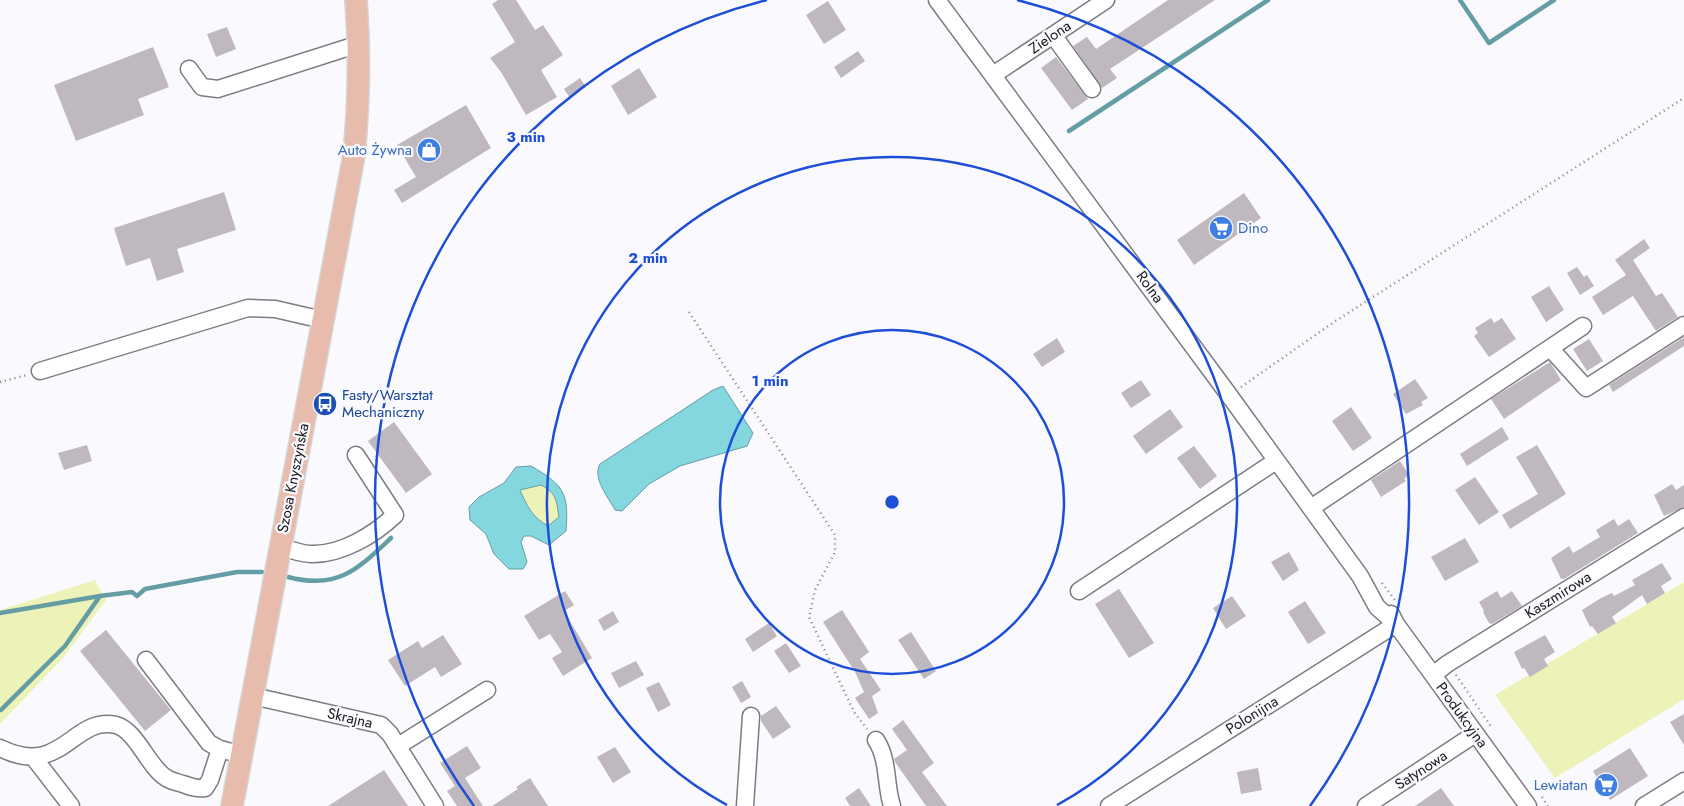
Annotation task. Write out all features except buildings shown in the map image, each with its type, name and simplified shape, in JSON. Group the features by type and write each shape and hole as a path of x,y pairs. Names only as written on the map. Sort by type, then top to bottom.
{"main road":[{"name":"Szosa Knyszyńska","path":"232,806 354,156 359,104 359,44 356,0"}],"street":[{"name":"Rolna","path":"937,0 1229,395 1360,576 1377,607 1396,624"},
{"name":"Zielona","path":"994,75 1106,0"},
{"path":"1053,35 1092,89"},
{"path":"189,69 202,87 218,89 359,44"},
{"path":"40,371 248,308 275,308 323,320"},
{"path":"1550,348 1586,388 1684,325"},
{"path":"1310,508 1583,326"},
{"path":"280,547 311,554 337,550 383,526 395,515 356,455"},
{"path":"1079,591 1276,460"},
{"name":"Kaszmirowa","path":"1433,675 1447,664 1684,517"},
{"name":"Produkcyjna","path":"1396,624 1528,806"},
{"name":"Polonijna","path":"1108,806 1396,624"},
{"path":"146,660 209,743 220,749 242,755"},
{"path":"398,746 487,690"},
{"name":"Skrajna","path":"253,696 380,725 398,746 435,806"},
{"path":"745,806 751,716"},
{"path":"0,748 10,753 34,758 59,749 88,729 104,724 118,726 128,732 158,772 166,778 197,789 205,788 210,780 220,749"},
{"name":"Satynowa","path":"1366,806 1476,734"},
{"path":"876,740 882,750 887,770 888,793 892,806"},
{"path":"34,758 71,806"},
{"path":"1644,806 1684,781"}],"path":[{"path":"1229,395 1334,322 1684,98"},
{"path":"689,312 835,535 835,552 815,590 809,617 854,712 876,740"},
{"path":"0,382 40,371"},
{"path":"1447,664 1493,729"},
{"path":"1537,790 1548,806"}],"green space":[{"path":"541,485 553,494 559,517 548,526 538,519 531,510 520,489"},
{"path":"95,580 106,600 63,658 0,724 0,610"},
{"path":"1684,582 1684,699 1555,778 1495,695"}],"water":[{"path":"723,386 753,433 747,446 680,466 649,484 622,511 615,510 599,481 598,469 600,464 713,390"},
{"path":"531,466 557,485 565,499 567,518 566,531 549,545 531,536 524,536 521,542 527,562 523,569 509,569 494,554 486,534 470,520 469,507 479,497 504,483 516,467","holes":["541,485 553,494 559,517 548,526 531,511 520,490"]}],"waterway":[{"path":"1069,131 1268,0"},
{"path":"1460,0 1489,43 1554,0"},
{"path":"288,577 320,581 333,579 356,568 391,538"},
{"path":"100,596 132,592 137,596 145,589 237,572 262,572"},
{"path":"0,613 100,596 65,646 1,710"}],"place":[{"name":"Auto Żywna","path":"429,150"},
{"name":"Dino","path":"1221,228"},
{"name":"Fasty/Warsztat Mechaniczny","path":"325,404"},
{"name":"Lewiatan","path":"1606,785"}]}
